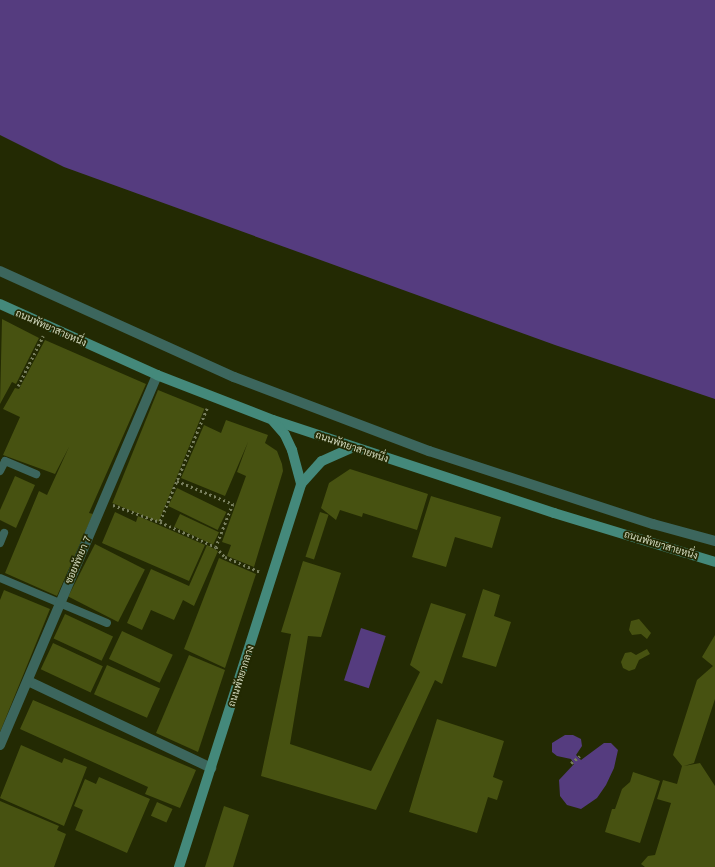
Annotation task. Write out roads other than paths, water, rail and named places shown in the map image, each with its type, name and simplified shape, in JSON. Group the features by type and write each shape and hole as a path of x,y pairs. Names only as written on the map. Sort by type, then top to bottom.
{"main road":[{"name":"ถนนพัทยาสายหนึ่ง","path":"1,307 48,326 158,375 273,420 353,447 715,562"},
{"path":"273,420 285,434 292,450 302,484"},
{"name":"ถนนพัทยากลาง","path":"179,867 302,484 322,461 353,447"}],"street":[{"path":"0,271 234,377 429,451 653,524 715,541"},
{"name":"ซอยพัทยา 7","path":"0,745 158,375"},
{"path":"28,681 211,768"}],"lane":[{"path":"0,471 5,461 36,474"},
{"path":"0,543 4,533"},
{"path":"0,578 107,623"}]}
